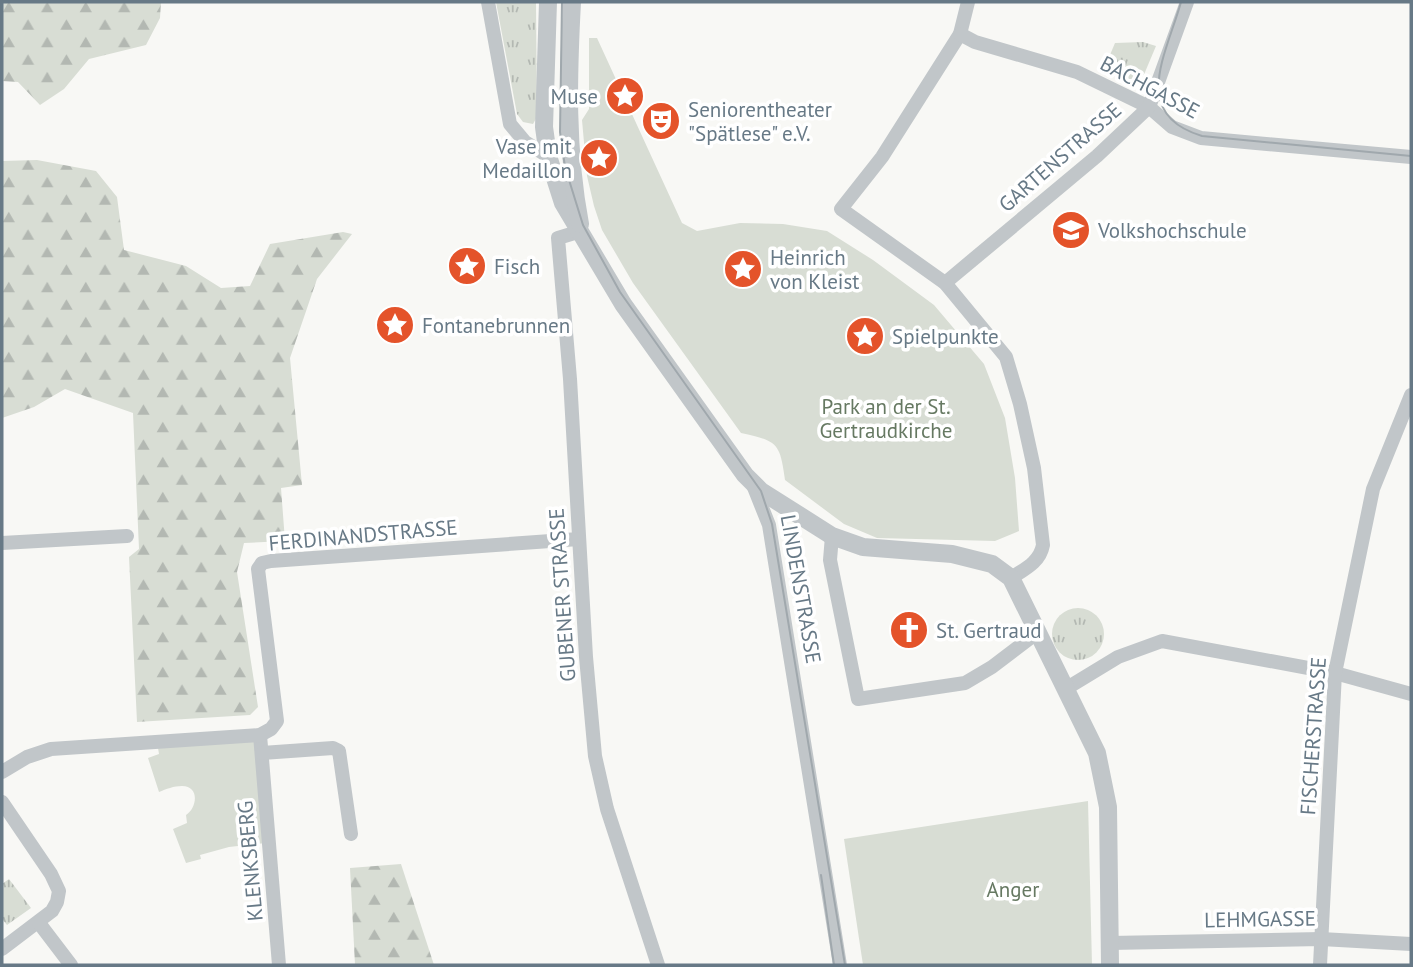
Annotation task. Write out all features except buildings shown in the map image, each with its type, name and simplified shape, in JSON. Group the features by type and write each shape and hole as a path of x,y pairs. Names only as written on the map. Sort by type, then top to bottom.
{"street":[{"path":"488,2 510,124 525,142 548,156"},
{"name":"LINDENSTRASSE","path":"548,2 544,127 548,156 563,203 623,304 750,481 769,525 840,965"},
{"name":"LINDENSTRASSE","path":"572,2 568,121 571,165 581,231"},
{"path":"968,2 960,34 882,157 841,209 945,284 1006,357 1034,468 1043,545 1042,553 1033,564 1011,578"},
{"name":"GARTENSTRASSE","path":"945,284 1097,156 1149,107 1187,2"},
{"name":"BACHGASSE","path":"960,34 975,42 1077,72 1149,107 1172,127 1201,138 1411,157"},
{"name":"GUBENER STRASSE","path":"581,231 558,238 595,756 607,809 658,965"},
{"name":"FISCHERSTRASSE","path":"1320,965 1335,673 1373,489 1411,395"},
{"path":"750,481 761,491 832,536 863,547 952,554 992,564 1011,578 1097,753 1106,794 1110,965"},
{"path":"2,543 127,536"},
{"path":"832,536 830,560 858,699 965,683 992,667 1038,632"},
{"name":"FERDINANDSTRASSE","path":"260,735 271,729 277,721 258,569 262,563 579,539"},
{"path":"1067,688 1118,657 1162,641 1335,673 1411,694"},
{"path":"2,772 27,757 51,748 260,735"},
{"name":"KLENKSBERG","path":"260,735 279,965"},
{"path":"262,753 333,748 339,751 351,834"},
{"path":"2,802 56,882 59,891 52,911 2,949"},
{"path":"39,923 71,965"},
{"name":"LEHMGASSE","path":"1110,943 1321,939 1411,944"}],"green space":[{"path":"2,2 161,2 160,18 146,45 89,59 64,89 40,105 18,82 2,81"},
{"path":"496,2 536,2 537,117 533,124 523,122 517,114"},
{"name":"Park an der St. Gertraudkirche","path":"589,38 597,38 682,223 697,231 740,223 783,224 827,231 873,260 934,305 984,364 1005,418 1015,478 1019,531 995,541 877,538 844,524 785,480 781,458 775,445 762,438 741,433 633,283 602,230 587,176 582,120 589,109"},
{"path":"1143,42 1156,46 1140,84 1136,85 1104,69 1115,43"},
{"path":"37,160 96,171 117,197 124,250 186,266 221,288 250,286 270,244 343,232 352,234 317,279 290,358 302,485 281,488 285,541 244,543 237,572 258,707 250,715 137,722 129,557 139,549 133,413 65,389 34,407 2,418 2,161"},
{"path":"1078,608 1088,610 1096,616 1102,624 1102,644 1096,652 1088,658 1078,660 1068,658 1060,652 1054,644 1052,634 1054,624 1060,616 1068,610"},
{"path":"256,740 266,843 229,847 200,855 201,859 186,863 173,829 187,823 186,815 193,808 194,793 188,787 182,786 159,792 148,758 159,754 158,748"},
{"name":"Anger","path":"1088,801 1092,965 863,965 844,839"},
{"path":"401,864 434,965 355,965 350,868"},
{"path":"9,879 31,908 7,925 2,919 2,884"}],"tram line":[{"path":"562,2 560,132 565,167 583,225 620,292 761,491 772,524 845,965"},
{"path":"1181,2 1162,61 1159,80 1160,97 1166,113 1180,126 1202,136 1411,156"},
{"path":"821,875 834,965"}],"place":[{"name":"Muse","path":"625,96"},
{"name":"Seniorentheater \"Spätlese\" e.V.","path":"661,121"},
{"name":"Vase mit Medaillon","path":"599,158"},
{"name":"Volkshochschule","path":"1071,230"},
{"name":"Fisch","path":"467,266"},
{"name":"Heinrich von Kleist","path":"743,269"},
{"name":"Fontanebrunnen","path":"395,325"},
{"name":"Spielpunkte","path":"865,336"},
{"name":"St. Gertraud","path":"909,630"}]}
